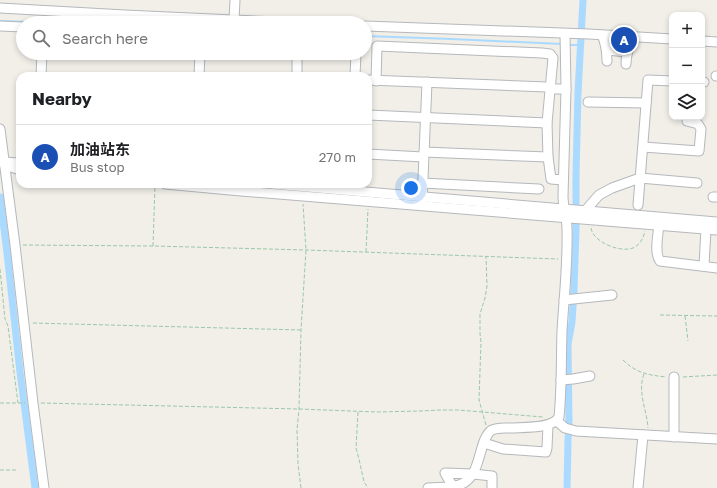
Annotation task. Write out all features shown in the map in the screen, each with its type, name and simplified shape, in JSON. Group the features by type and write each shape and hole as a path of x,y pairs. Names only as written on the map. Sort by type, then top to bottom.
{"street":[{"path":"234,16 235,0"},
{"path":"0,8 156,16"},
{"path":"0,26 16,27"},
{"path":"372,27 566,41 576,34 669,39"},
{"path":"602,35 606,43 607,61"},
{"path":"626,64 629,45 633,37"},
{"path":"566,41 563,196 577,215"},
{"path":"705,41 717,42"},
{"path":"563,180 550,179 547,122 551,88 553,58 550,54 542,52 377,46 372,81 427,82 547,87 551,88 566,89"},
{"path":"607,50 628,52"},
{"path":"41,72 42,60"},
{"path":"199,72 200,60"},
{"path":"297,60 297,72"},
{"path":"355,72 356,60"},
{"path":"638,205 648,80 669,81"},
{"path":"422,201 427,82"},
{"path":"588,102 646,103"},
{"path":"372,115 547,122"},
{"path":"643,147 699,151 701,129 698,124 687,121"},
{"path":"0,129 2,162 15,245 44,488"},
{"path":"372,154 548,157"},
{"path":"2,162 16,163"},
{"path":"2,162 16,169"},
{"path":"546,421 551,424 557,420 559,416 566,380 562,331 571,299 567,259 577,215 600,194 640,178 697,183"},
{"path":"422,183 539,189"},
{"path":"250,188 303,196 368,201 422,201"},
{"path":"307,188 422,201 577,215 647,224 717,230"},
{"path":"577,215 717,222"},
{"path":"659,225 657,252 660,260 717,268"},
{"path":"704,266 706,229"},
{"path":"571,299 612,294"},
{"path":"566,380 590,376"},
{"path":"674,378 674,437"},
{"path":"557,420 565,428 576,431 717,439"},
{"path":"428,488 456,487 469,478 475,472 488,433 492,430 498,428 539,426 546,421"},
{"path":"484,443 503,449 546,452 546,421"},
{"path":"638,488 646,435"},
{"path":"456,487 445,473 492,476 492,488"}],"path":[{"path":"153,246 155,188"},
{"path":"301,488 298,464 297,430 306,250 303,196"},
{"path":"366,252 368,201"},
{"path":"577,215 596,238 609,246 623,250 632,249 640,244 644,237 647,224"},
{"path":"15,245 153,246 567,259"},
{"path":"486,257 485,298 480,314 481,342 479,400 488,433"},
{"path":"0,269 5,319 8,326 18,403 0,403"},
{"path":"660,315 717,316"},
{"path":"686,316 688,341"},
{"path":"24,323 301,330"},
{"path":"623,360 630,367 644,374 674,378 717,375"},
{"path":"644,374 641,387 646,412 646,435"},
{"path":"33,403 358,411 440,410 482,412 546,421"},
{"path":"358,411 356,448 360,459 364,482 368,488"},
{"path":"0,470 17,470"}],"waterway":[{"path":"567,488 569,425 568,344 572,322 574,290 578,93 583,0"},
{"path":"0,21 16,22"},
{"path":"372,36 562,44"},
{"path":"568,45 581,45"},
{"path":"0,197 35,488"}],"place":[{"name":"加油站东","path":"624,40"}]}
